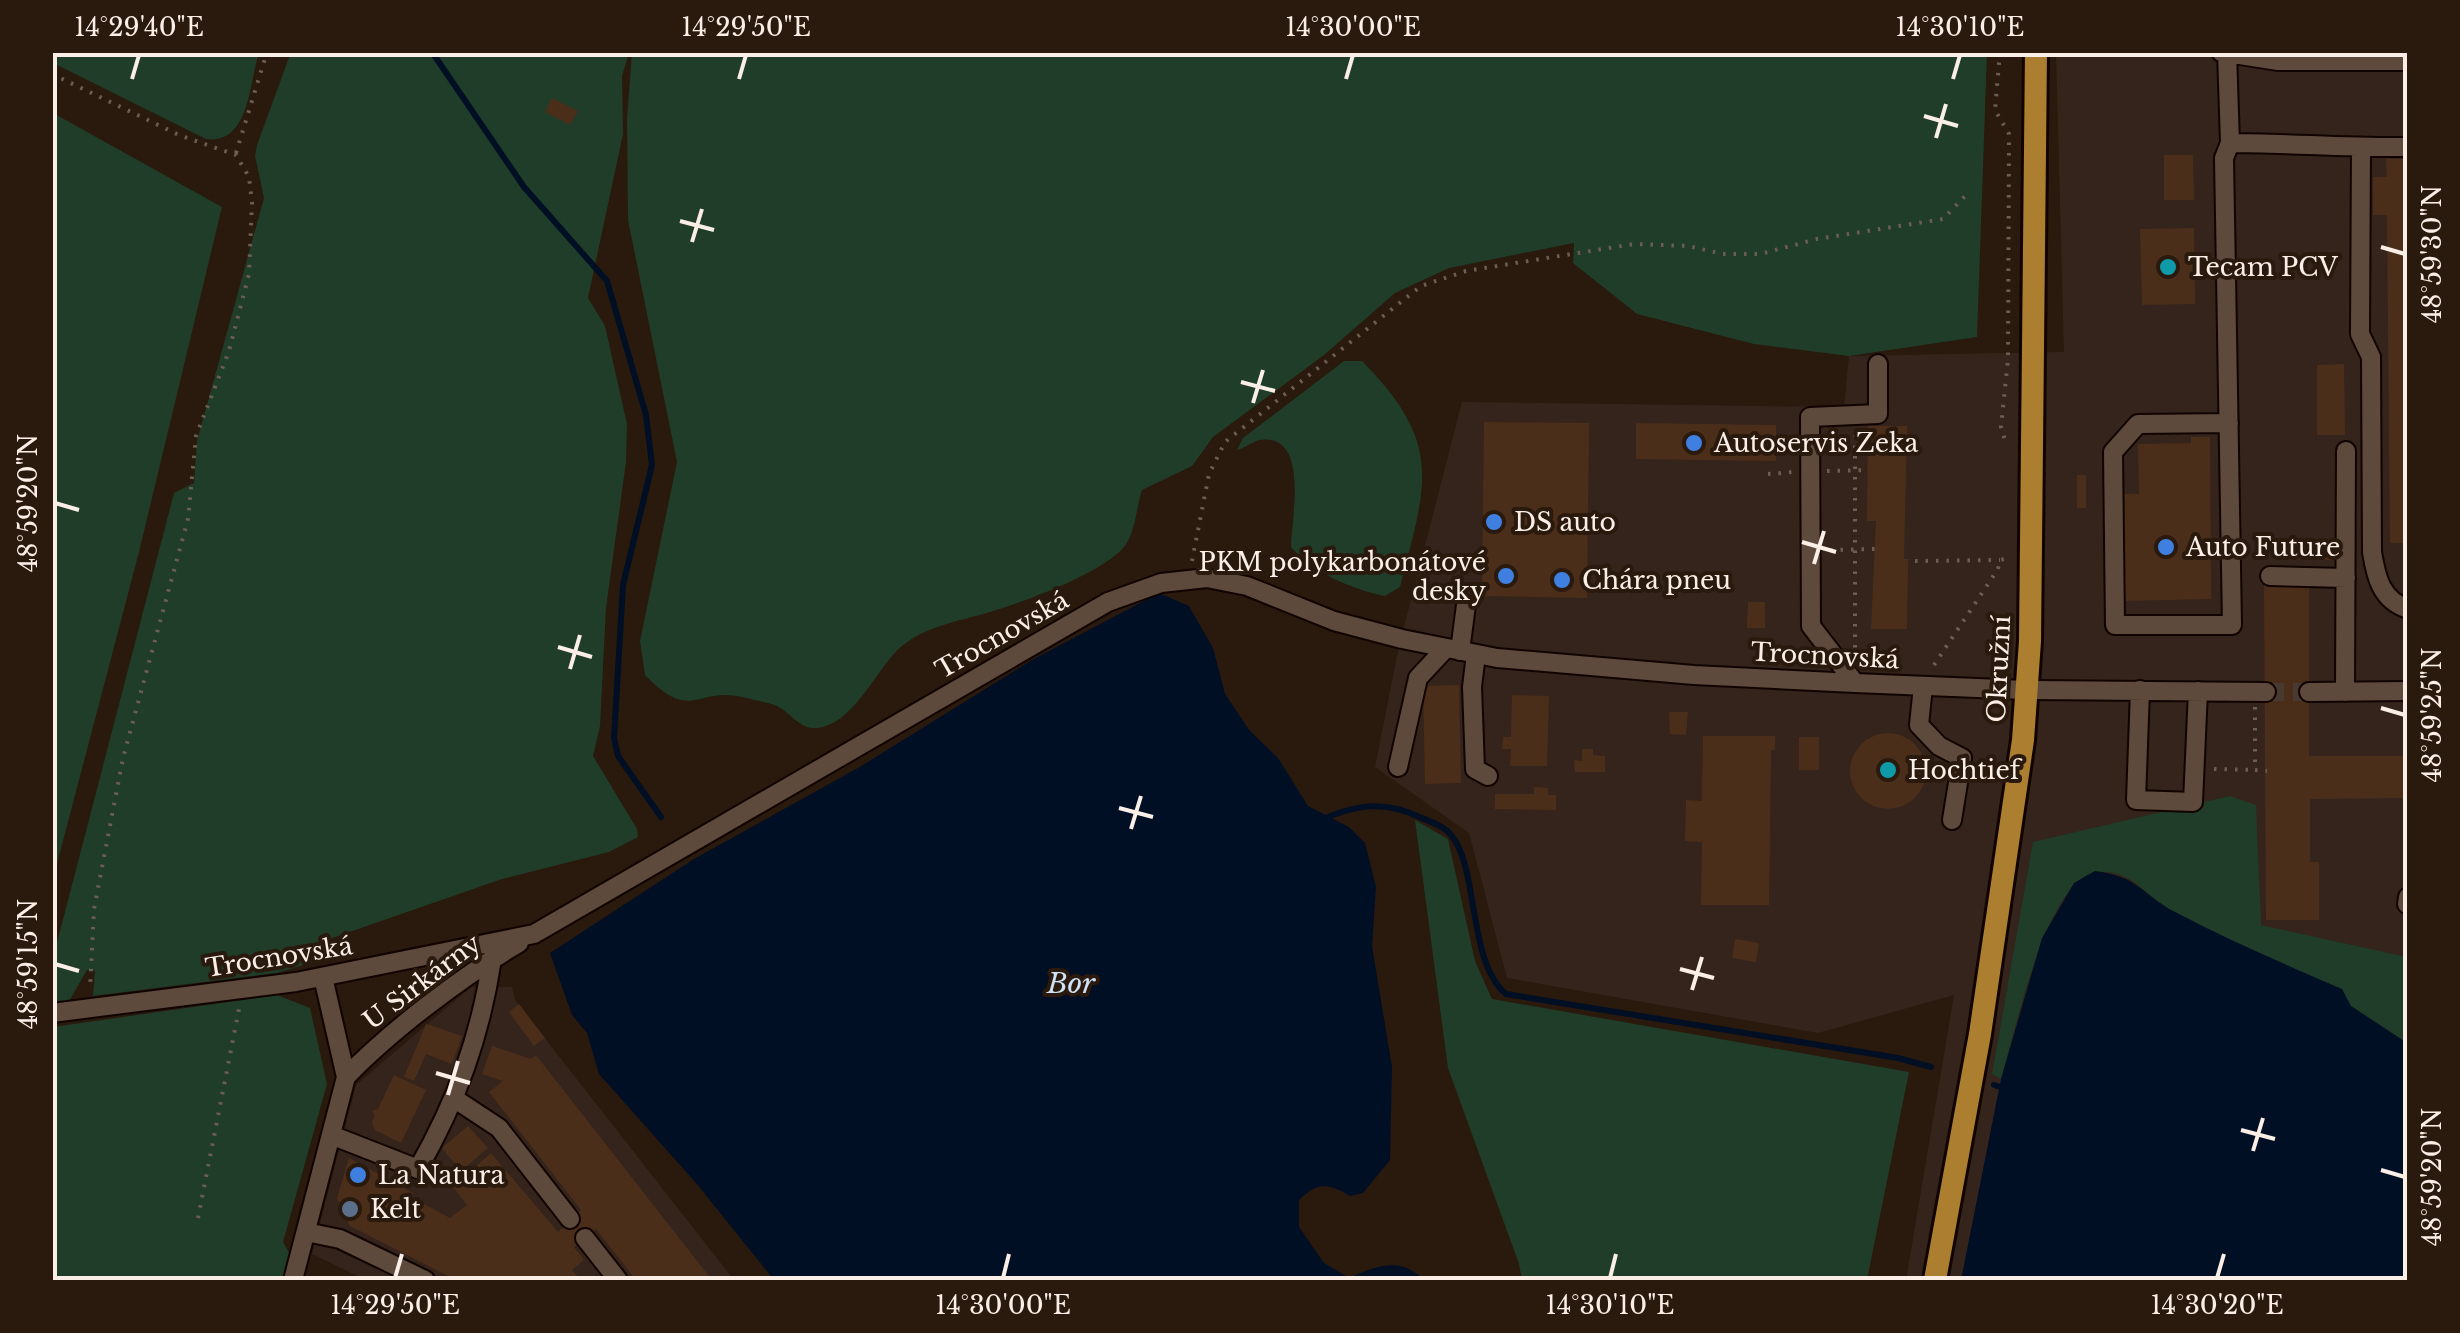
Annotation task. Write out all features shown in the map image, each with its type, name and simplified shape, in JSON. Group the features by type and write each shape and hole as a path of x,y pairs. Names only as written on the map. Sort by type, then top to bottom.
{"main road":[{"name":"Okružní","path":"1935,1280 1980,1034 2023,740 2030,641 2036,52"}],"street":[{"path":"2229,423 2138,424 2113,452 2115,625 2232,625 2229,423 2224,158 2230,143 2225,53 2278,62 2408,61"},
{"path":"2230,143 2408,147"},
{"path":"2361,148 2360,334 2371,357 2372,552 2376,576 2386,598 2408,608"},
{"path":"1855,683 1811,626 1810,416 1878,414 1878,364"},
{"path":"2345,692 2346,451"},
{"path":"2270,576 2346,578"},
{"name":"Trocnovská","path":"52,1013 323,977 534,934 1108,602 1161,583 1207,578 1247,586 1334,621 1460,651 1663,672 2026,690 2261,692"},
{"path":"1466,605 1460,651 1472,686 1475,769 1488,776"},
{"path":"1398,767 1418,678 1460,651"},
{"path":"1923,686 1919,725 1939,746 1962,758 1952,820"},
{"path":"2140,690 2136,800 2193,802 2198,692"},
{"path":"2309,692 2408,691"},
{"name":"U Sirkárny","path":"346,1077 368,1054 492,959 534,934"},
{"path":"331,1135 418,1169 455,1099 484,1009 492,959"},
{"name":"U Sirkárny","path":"292,1280 346,1077 323,977"},
{"path":"455,1099 479,1112 512,1144 570,1219"},
{"path":"306,1232 340,1239 425,1280"},
{"path":"585,1238 618,1280"}],"path":[{"path":"236,155 267,52"},
{"path":"2000,52 1994,101 2009,134 2008,359 2001,427 2004,440"},
{"path":"52,74 179,136 236,155 249,177 252,204 248,274 230,351 196,436 188,519 122,758 94,910 89,1008"},
{"path":"1188,580 1209,474 1226,442 1421,286 1466,271 1634,244 1760,254 1943,218 1966,194"},
{"path":"1854,415 1855,683"},
{"path":"1810,551 1876,550"},
{"path":"1914,561 2009,558"},
{"path":"1934,665 1998,569 2000,560"},
{"path":"2255,770 2261,692"},
{"path":"2194,768 2267,771"},
{"path":"198,1218 240,1009 235,990"}],"shaded area":[{"path":"2056,53 2407,53 2407,1280 1906,1280 1954,995 1818,1033 1507,978 1469,833 1375,767 1399,646 1462,402 1844,407 1849,356 2064,352"},
{"path":"471,987 512,987 515,1000 734,1280 366,1280 312,1254 356,1085"}],"green space":[{"path":"291,52 629,53 622,76 623,134 588,298 605,326 627,424 626,462 606,608 600,726 593,756 637,829 638,837 609,852 502,879 315,944 318,961 276,973 93,996 95,971 87,970 69,1001 53,1004 53,958 174,493 194,483 197,441 264,198 255,156 257,145"},
{"path":"52,53 259,53 239,122 220,138 206,139 53,63"},
{"path":"632,53 1987,53 1977,337 1849,356 1754,344 1637,314 1573,263 1574,243 1449,268 1395,293 1324,355 1213,437 1192,466 1142,490 1131,534 1112,558 1035,596 920,635 893,655 857,703 835,722 809,727 777,706 730,695 685,701 661,690 645,675 640,641 677,462 628,220 627,118"},
{"path":"53,113 222,207 139,552 53,879"},
{"path":"1344,361 1362,361 1389,391 1407,417 1422,467 1417,520 1400,587 1385,596 1334,579 1291,547 1295,500 1292,463 1286,450 1275,441 1259,440 1237,450 1243,438"},
{"path":"2230,796 2256,805 2261,925 2407,957 2407,1043 2351,1006 2157,903 2131,880 2098,872 2080,880 2063,899 2048,927 2001,1079 1992,1074 2033,842"},
{"path":"1415,820 1448,839 1475,961 1492,999 1909,1072 1867,1280 1522,1280 1448,1068"},
{"path":"277,995 310,1008 327,1084 283,1242 290,1254 282,1280 53,1280 53,1027"}],"water":[{"name":"Bor","path":"1159,593 1189,606 1213,648 1225,694 1249,730 1278,758 1308,806 1349,827 1365,843 1376,887 1372,946 1392,1067 1390,1160 1363,1193 1350,1196 1323,1186 1306,1194 1299,1200 1299,1227 1324,1263 1349,1278 1388,1265 1406,1268 1424,1280 774,1280 696,1183 599,1074 587,1033 572,1015 550,953 694,859 858,768 1032,660"},
{"path":"2095,871 2122,877 2197,923 2342,989 2351,1006 2407,1043 2407,1280 1961,1280 2001,1079 2042,938 2074,883"}],"building":[{"path":"552,98 578,111 570,125 545,112"},
{"path":"2164,155 2193,155 2194,200 2164,200"},
{"path":"2386,159 2408,159 2408,543 2390,543 2387,215 2373,215 2373,177 2387,177"},
{"name":"Tecam PCV","path":"2194,228 2195,304 2142,305 2140,229"},
{"path":"2344,364 2345,435 2317,435 2317,365"},
{"path":"1484,422 1589,423 1587,598 1482,596"},
{"path":"1636,423 1776,425 1776,461 1636,459"},
{"path":"1868,426 1907,426 1907,629 1871,629 1876,521 1867,521"},
{"name":"Auto Future","path":"2191,437 2210,437 2211,599 2123,601 2121,494 2139,494 2138,444 2191,443"},
{"path":"2077,475 2086,475 2086,508 2077,508"},
{"path":"2286,546 2332,547 2332,560 2286,559"},
{"path":"2264,585 2309,585 2309,756 2408,756 2408,798 2310,799 2310,862 2319,862 2319,920 2266,920"},
{"path":"1748,602 1765,602 1765,628 1747,628"},
{"path":"1459,685 1461,783 1425,784 1423,686"},
{"path":"1512,695 1549,696 1547,766 1510,766 1511,749 1502,749 1503,737 1511,737"},
{"path":"1669,712 1688,712 1686,735 1670,734"},
{"name":"Hochtief","path":"1888,733 1915,744 1926,771 1915,798 1888,809 1861,798 1850,771 1861,744"},
{"path":"1703,736 1775,736 1775,750 1771,750 1769,905 1701,905 1702,842 1685,841 1686,800 1702,801"},
{"path":"1799,737 1819,737 1819,770 1799,770"},
{"path":"1582,749 1593,749 1593,755 1605,756 1605,772 1575,772 1574,760 1582,761"},
{"path":"1534,787 1548,788 1548,795 1556,795 1556,810 1495,809 1495,794 1534,794"},
{"path":"1735,939 1759,943 1756,962 1732,958"},
{"path":"519,1004 545,1038 534,1046 509,1012"},
{"path":"426,1024 462,1036 452,1064 426,1054 414,1081 404,1077"},
{"path":"492,1046 531,1059 536,1055 712,1280 636,1280 596,1229 574,1247 584,1260 572,1270 581,1280 456,1280 350,1226 337,1198 349,1158 450,1218 467,1205 453,1187 491,1153 558,1232 581,1210 489,1092 503,1081 482,1074"},
{"path":"394,1075 426,1090 401,1143 375,1130 372,1122 372,1111 378,1109"},
{"path":"468,1126 488,1148 461,1171 442,1148"}],"waterway":[{"path":"432,52 524,187 607,281 646,415 652,465 623,585 614,738 618,756 661,817"},
{"path":"1321,820 1357,808 1380,806 1404,811 1448,832 1466,869 1485,960 1506,994 1898,1058 1931,1067"},
{"path":"1994,1085 2007,1089"}],"tunnel":[{"path":"2266,692 2309,692"}],"place":[{"name":"Tecam PCV","path":"2168,267"},
{"name":"Autoservis Zeka","path":"1694,443"},
{"name":"DS auto","path":"1494,522"},
{"name":"Auto Future","path":"2166,547"},
{"name":"PKM polykarbonátové desky","path":"1506,576"},
{"name":"Chára pneu","path":"1562,580"},
{"name":"Hochtief","path":"1888,770"},
{"name":"La Natura","path":"358,1175"},
{"name":"Kelt","path":"350,1209"}]}
